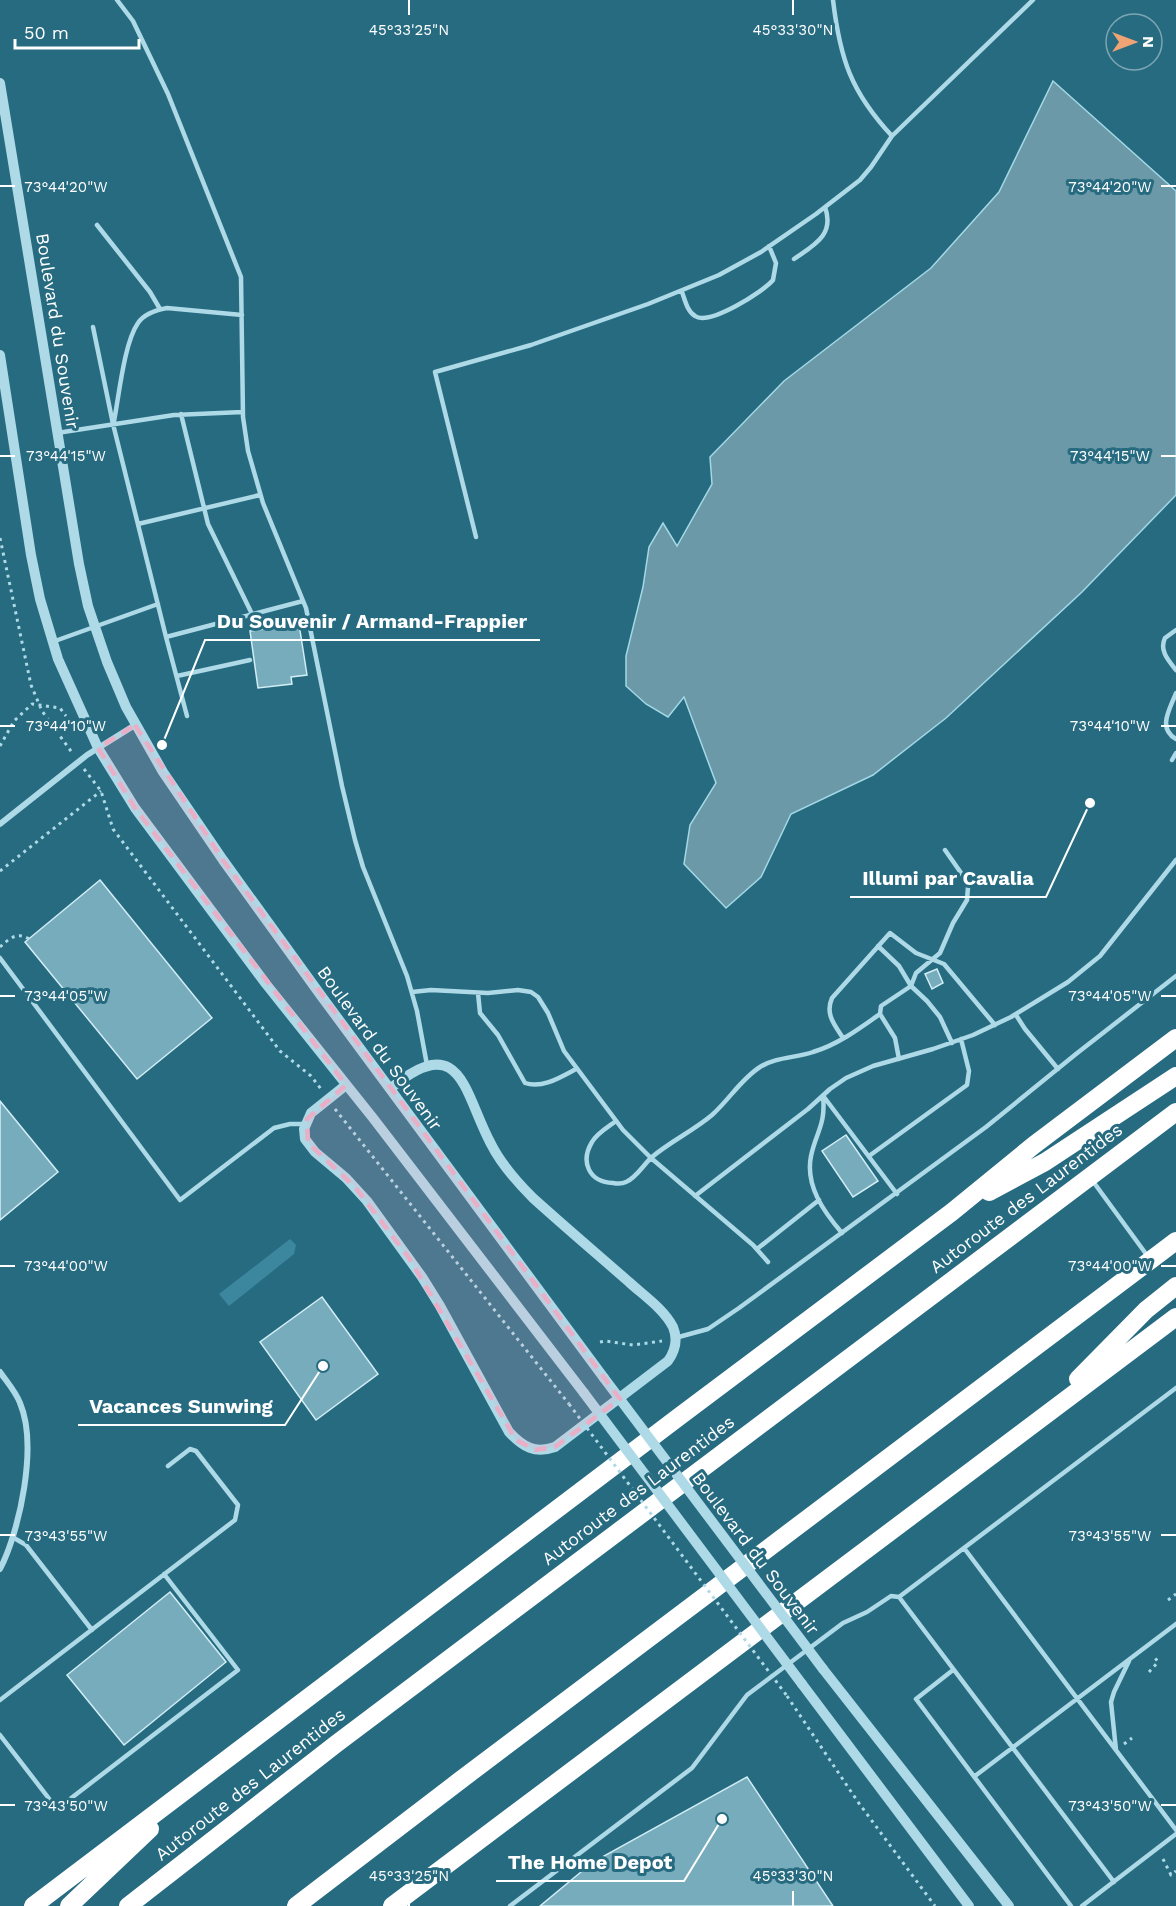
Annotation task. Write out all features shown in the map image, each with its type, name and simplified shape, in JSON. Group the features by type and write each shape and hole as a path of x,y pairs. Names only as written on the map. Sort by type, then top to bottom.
{"highway":[{"path":"33,1906 952,1212 1034,1145 1176,1038"},
{"path":"952,1212 1046,1162 1176,1076"},
{"name":"Autoroute des Laurentides","path":"128,1906 354,1730 1176,1112"},
{"path":"296,1906 504,1746 1176,1241"},
{"path":"1037,1420 1146,1310 1176,1286"},
{"path":"392,1906 1176,1317"},
{"path":"69,1906 210,1772"}],"street":[{"name":"Boulevard du Souvenir","path":"0,83 79,564 94,626 135,725 163,772 218,852 438,1155 823,1669 1009,1906"},
{"path":"0,355 31,555 52,642 66,679 98,748 135,808 266,984 584,1393 969,1906"},
{"path":"0,824 98,748 135,725"},
{"path":"346,1085 311,1113 305,1124 304,1134 308,1143 355,1187 422,1277 440,1305 509,1432 523,1445 541,1450 555,1447 658,1370 672,1355 675,1338 669,1320 533,1197 510,1173 492,1145 469,1091 459,1076 446,1066 427,1065 409,1074 391,1088"},
{"path":"0,1372 21,1404 27,1436 27,1457 20,1513 14,1538 0,1569"}],"lane":[{"path":"117,0 133,21 168,94 236,259 243,288 243,412 248,451 260,495 303,601 355,840 412,992 427,1065"},
{"path":"833,0 845,65 867,107 892,136"},
{"path":"476,537 435,372 490,358 559,336 682,292 719,275 770,246 860,180 892,136 1033,0"},
{"path":"794,259 823,237 828,222 825,207"},
{"path":"97,225 150,292 160,309"},
{"path":"682,292 694,316 700,319 717,315 758,292 773,280 776,263 770,246"},
{"path":"114,424 132,335 142,319 160,309 200,310 242,315"},
{"path":"93,327 138,524 187,716"},
{"path":"57,433 181,414 243,412"},
{"path":"181,414 212,535 252,614"},
{"path":"138,524 260,495"},
{"path":"166,637 303,601"},
{"path":"52,642 158,604"},
{"path":"1176,630 1165,638 1162,647 1176,670"},
{"path":"177,676 250,660"},
{"path":"1176,693 1167,714 1165,726 1168,733 1176,739"},
{"path":"1172,760 1176,753"},
{"path":"616,1121 595,1138 588,1150 586,1161 591,1176 603,1182 622,1184 635,1176 651,1158 712,1115 735,1089 760,1067 813,1052 843,1038 880,1014 882,1006 911,986 916,974 942,948 967,900 968,887 963,873 945,850"},
{"path":"695,1196 836,1084 873,1066 952,1043 995,1025 1039,1002 1085,970 1112,942 1176,860"},
{"path":"843,1038 830,1016 830,1004 835,994 890,933 916,954 944,964 995,1025"},
{"path":"878,946 899,966 911,986 940,1017 952,1043"},
{"path":"0,958 180,1200 274,1128 290,1124 305,1124"},
{"path":"675,1338 697,1334 708,1329 897,1194 986,1127 1176,976"},
{"path":"412,992 431,990 478,993 518,990 538,997 548,1013 558,1041 576,1069 616,1121 651,1158 757,1249 768,1262"},
{"path":"478,993 480,1013 498,1035 525,1083 535,1085 549,1082 576,1069"},
{"path":"880,1014 895,1038 899,1059"},
{"path":"1016,1015 1058,1069"},
{"path":"869,1156 968,1085 969,1071 961,1039"},
{"path":"823,1096 897,1194"},
{"path":"823,1096 825,1108 823,1124 811,1156 810,1176 826,1215 842,1233"},
{"path":"1090,1176 1150,1260"},
{"path":"757,1249 819,1200"},
{"path":"510,1906 692,1768 709,1749 747,1695 843,1623 867,1612 891,1596 899,1597 1176,1388"},
{"path":"0,1700 235,1520 238,1505 196,1451 190,1449 168,1466"},
{"path":"14,1538 26,1545 92,1630"},
{"path":"964,1548 1176,1830"},
{"path":"0,1735 57,1809 238,1670 164,1574"},
{"path":"899,1597 1113,1882"},
{"path":"975,1776 1176,1624"},
{"path":"1117,1750 1111,1702 1131,1658"},
{"path":"952,1670 916,1699 1071,1906"},
{"path":"1082,1906 1176,1834"}],"path":[{"path":"0,538 26,671 38,704 67,746"},
{"path":"0,571 6,569"},
{"path":"0,746 18,716 32,704 60,708 66,716"},
{"path":"0,871 101,791 113,829 280,1051 311,1076"},
{"path":"0,947 18,935 29,939"},
{"path":"341,1119 569,1404 787,1696 858,1802 935,1906"},
{"path":"600,1342 633,1345 675,1338"},
{"path":"1168,1600 1176,1594"},
{"path":"1149,1672 1158,1662"},
{"path":"1169,1855 1161,1860 1171,1875 1176,1871"}],"highlighted area":[{"path":"135,725 223,860 620,1399 555,1447 535,1450 516,1440 409,1258 355,1187 308,1143 307,1119 346,1085 135,808 98,748"}],"shaded area":[{"path":"1053,81 1176,191 1176,495 1082,592 946,718 873,775 791,814 761,877 726,908 684,864 690,825 716,783 684,697 668,717 646,704 626,686 626,656 643,587 649,547 663,523 677,546 712,484 710,457 784,381 931,268 999,192"},
{"path":"290,1239 296,1245 294,1254 229,1306 219,1294"}],"building":[{"path":"299,624 307,675 291,677 292,684 258,688 250,631"},
{"path":"100,880 212,1018 137,1079 25,942"},
{"path":"937,969 943,983 932,989 925,974"},
{"path":"0,1101 58,1172 0,1220"},
{"path":"846,1135 878,1181 853,1197 822,1151"},
{"path":"322,1297 378,1374 316,1420 260,1342"},
{"path":"170,1592 226,1662 124,1745 67,1675"},
{"path":"747,1777 833,1906 540,1906 593,1862"}],"place":[{"name":"Du Souvenir / Armand-Frappier","path":"162,745"},
{"name":"Illumi par Cavalia","path":"1090,803"},
{"name":"Vacances Sunwing","path":"323,1366"},
{"name":"The Home Depot","path":"722,1819"}]}
